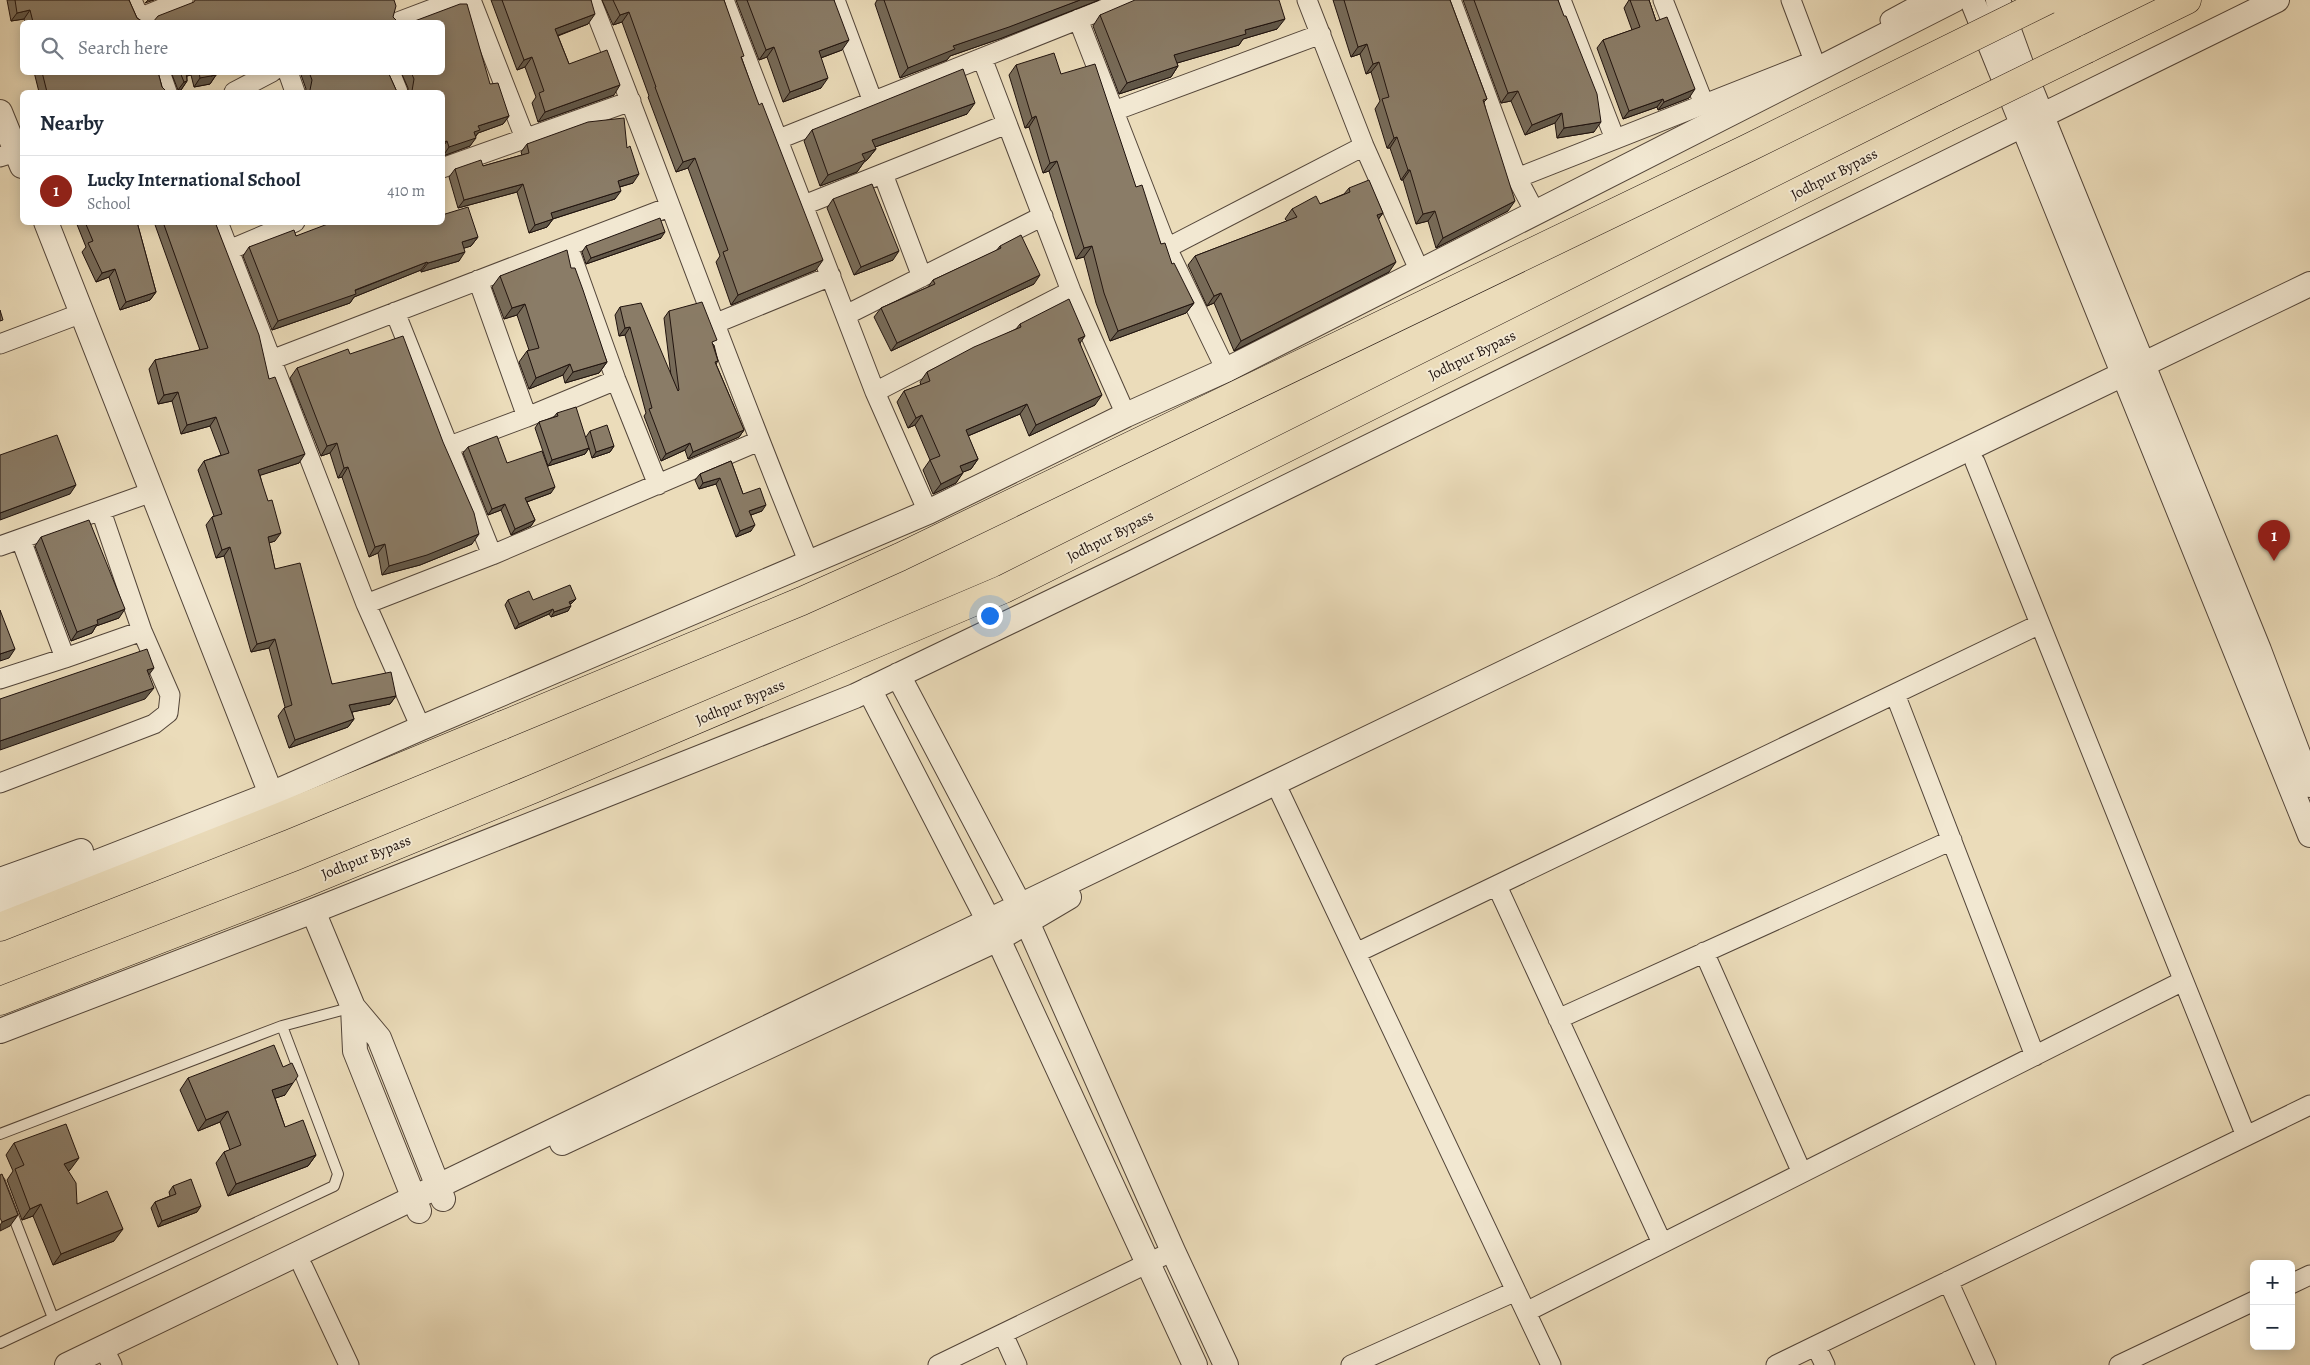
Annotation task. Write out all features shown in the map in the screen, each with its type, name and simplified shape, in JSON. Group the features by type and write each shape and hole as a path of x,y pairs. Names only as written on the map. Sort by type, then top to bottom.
{"highway":[{"path":"0,927 280,817 802,601 942,536 1732,156 2048,0"},
{"name":"Jodhpur Bypass","path":"0,1001 314,879 534,789 1004,589 2006,87 2187,0"}],"street":[{"path":"132,0 140,20 183,0"},
{"path":"403,20 456,0"},
{"path":"471,0 525,138"},
{"path":"591,0 759,441 809,563"},
{"path":"724,0 875,392 928,512"},
{"path":"779,139 1127,0"},
{"path":"1307,0 1364,146 1420,272"},
{"path":"1451,0 1517,178 1536,214"},
{"path":"1562,0 1615,139"},
{"path":"1663,0 1704,104"},
{"path":"1791,0 1814,61"},
{"path":"1517,178 1814,61 1927,0"},
{"path":"0,900 420,728 928,512 1126,415 1226,370 1954,0"},
{"path":"1972,0 2032,119 2136,376 2307,821"},
{"path":"1998,0 2032,119"},
{"path":"0,1030 313,911 869,689 1139,560 2277,0"},
{"path":"841,2 873,102"},
{"path":"1078,20 1167,248 1226,370"},
{"path":"1114,111 1321,34"},
{"path":"982,58 1071,291 1126,415"},
{"path":"161,75 166,90"},
{"path":"238,90 266,75"},
{"path":"289,75 294,90"},
{"path":"391,75 397,90"},
{"path":"445,167 631,101"},
{"path":"0,112 13,158"},
{"path":"804,205 1007,124"},
{"path":"1167,248 1364,146"},
{"path":"883,174 922,277"},
{"path":"271,360 669,207"},
{"path":"846,315 1043,216"},
{"path":"47,225 242,727 269,789"},
{"path":"219,225 366,604 420,728"},
{"path":"229,250 288,225"},
{"path":"568,246 616,380 658,485"},
{"path":"714,324 831,276"},
{"path":"478,280 527,417"},
{"path":"1023,915 1066,899 1975,462 2310,284"},
{"path":"875,392 1071,291"},
{"path":"107,1360 440,1192 994,930 2136,376 2310,301"},
{"path":"395,312 447,447 492,555"},
{"path":"0,344 82,313"},
{"path":"2136,376 2259,650 2310,785"},
{"path":"447,447 527,417 616,380"},
{"path":"366,604 492,555 759,441"},
{"path":"1975,462 2246,1136"},
{"path":"0,546 152,492"},
{"path":"0,783 154,724 168,713 170,695 142,631 101,511"},
{"path":"20,540 65,658"},
{"path":"1356,953 2040,624"},
{"path":"0,679 142,631"},
{"path":"898,675 1023,915 1226,1365"},
{"path":"869,689 994,930 1195,1365"},
{"path":"1895,694 2035,1056"},
{"path":"0,880 269,789"},
{"path":"1281,795 1551,1365"},
{"path":"1558,1019 1952,840"},
{"path":"1497,886 1662,1243"},
{"path":"313,911 353,1007 379,1038 440,1192"},
{"path":"1704,952 1802,1173"},
{"path":"1526,1312 2184,981"},
{"path":"353,1007 355,1051 416,1204"},
{"path":"1776,1365 2310,1105"},
{"path":"66,1365 107,1360 303,1268 416,1204"},
{"path":"938,1365 1173,1251"},
{"path":"303,1268 349,1365"},
{"path":"2295,1282 2310,1275"},
{"path":"1948,1281 1986,1365"},
{"path":"1351,1365 1516,1291"},
{"path":"2119,1365 2142,1360 2250,1303"},
{"path":"1003,1334 1017,1365"},
{"path":"1816,1346 1825,1365"}],"lane":[{"path":"0,1134 282,1026 353,1007"},
{"path":"0,1343 334,1186 338,1174 282,1026"},
{"path":"0,1182 53,1318"}],"building":[{"path":"15,0 129,0 137,18 140,20 32,20 30,10 17,13"},
{"path":"195,0 394,0 396,6 393,17 396,20 155,20 158,16"},
{"path":"502,0 591,0 595,14 555,29 569,64 607,50 620,85 545,112 539,93 544,91 532,57 524,60"},
{"path":"613,0 724,0 744,56 741,57 759,105 762,103 823,260 738,295 723,252 728,250 695,158 683,162 629,12 620,15"},
{"path":"747,0 834,0 849,40 819,51 828,78 790,92 774,47 766,50"},
{"path":"884,0 1080,0 953,46 955,49 908,68"},
{"path":"1135,0 1279,0 1285,19 1245,30 1246,34 1174,55 1178,66 1127,83 1100,15"},
{"path":"1344,0 1450,0 1487,99 1483,100 1515,201 1443,238 1435,211 1423,214 1410,170 1408,170 1397,137 1394,138 1382,99 1389,97 1379,62 1373,64 1367,44 1358,47"},
{"path":"1474,0 1558,0 1597,94 1601,122 1564,128 1562,113 1532,125 1518,91 1508,93"},
{"path":"1630,0 1649,0 1656,21 1667,17 1695,89 1664,102 1663,99 1629,111 1603,40 1640,27"},
{"path":"460,4 467,4 490,84 498,83 509,116 478,126 480,130 474,132 476,138 449,147 447,141 445,142 445,90 412,90 414,79 412,75 445,75 445,20 417,20"},
{"path":"1054,53 1061,74 1095,64 1136,187 1142,185 1161,244 1165,243 1172,264 1174,263 1194,303 1118,331 1104,293 1092,246 1084,248 1057,161 1050,163 1036,116 1032,118 1016,65"},
{"path":"963,69 975,103 872,140 876,149 862,154 865,160 828,175 812,130"},
{"path":"43,75 159,75 162,87 165,90 46,90"},
{"path":"181,75 186,75 187,81 184,82"},
{"path":"200,75 216,75 200,78"},
{"path":"310,75 389,75 396,90 310,90 312,80"},
{"path":"624,118 627,148 630,146 639,174 618,181 621,191 551,213 553,219 535,225 523,184 464,200 455,169 481,160 483,166 529,153 527,144 588,122"},
{"path":"1369,180 1383,213 1377,215 1396,262 1241,341 1221,293 1214,296 1195,256 1297,217 1292,209 1316,196 1320,204 1350,192 1349,188"},
{"path":"872,184 899,251 861,267 833,199"},
{"path":"468,207 478,237 462,242 465,252 427,262 355,290 356,294 278,321 249,247 294,230 296,236 325,225 445,225 445,214"},
{"path":"660,218 665,232 591,258 586,246"},
{"path":"86,225 138,225 156,292 126,302 115,269 102,273 88,243 93,241"},
{"path":"164,225 216,225 259,335 269,379 275,377 305,454 258,470 268,501 272,500 281,533 268,537 275,569 300,563 332,684 391,672 396,696 349,705 354,719 295,740 284,708 292,705 275,639 257,644 230,547 222,550 212,517 222,514 204,461 229,453 216,417 187,425 178,392 164,395 155,360 208,348"},
{"path":"1021,235 1040,275 897,343 881,308 935,284 933,280 1001,248 1000,246"},
{"path":"567,250 571,268 575,268 607,362 573,372 570,364 536,378 527,351 539,348 525,304 512,308 500,276"},
{"path":"1069,299 1085,336 1078,339 1102,395 1036,425 1027,404 966,430 978,459 960,466 963,473 941,484 930,460 940,456 922,415 916,418 904,391 930,381 927,372 974,347 1021,327 1020,324"},
{"path":"702,302 717,340 712,342 718,361 715,362 744,430 693,452 690,443 666,454 649,409 652,408 630,327 625,328 620,307 641,303 678,391 669,311"},
{"path":"0,310 3,320 0,321"},
{"path":"403,336 443,442 474,513 479,534 427,555 389,566 385,544 375,547 348,467 344,468 337,443 327,446 297,368 348,349 350,354"},
{"path":"576,407 589,448 552,460 539,422 558,416 557,413"},
{"path":"607,425 614,446 596,452 590,431"},
{"path":"57,435 76,485 0,513 0,455"},
{"path":"497,436 507,463 542,451 555,487 525,498 535,520 515,529 505,504 492,509 468,447"},
{"path":"731,461 743,494 760,488 766,505 749,511 755,525 740,531 720,478 703,483 700,474"},
{"path":"89,520 125,609 97,620 98,624 77,632 41,537"},
{"path":"570,585 576,599 569,602 571,606 554,612 553,609 519,624 508,600 529,591 533,600"},
{"path":"0,610 15,649 0,654"},
{"path":"147,649 154,668 147,670 154,688 0,741 0,699"},
{"path":"274,1045 283,1067 292,1063 298,1076 293,1083 272,1090 285,1127 303,1120 316,1155 236,1184 224,1152 241,1145 228,1111 206,1120 188,1078"},
{"path":"66,1124 79,1158 64,1164 76,1183 77,1204 107,1191 123,1229 61,1254 41,1204 30,1209 15,1169 24,1165 14,1143"},
{"path":"2,1174 18,1215 2,1222 0,1218 0,1175"},
{"path":"191,1179 201,1206 162,1221 155,1202 176,1194 173,1186"}],"place":[{"name":"Lucky International School","path":"2274,561"}]}
